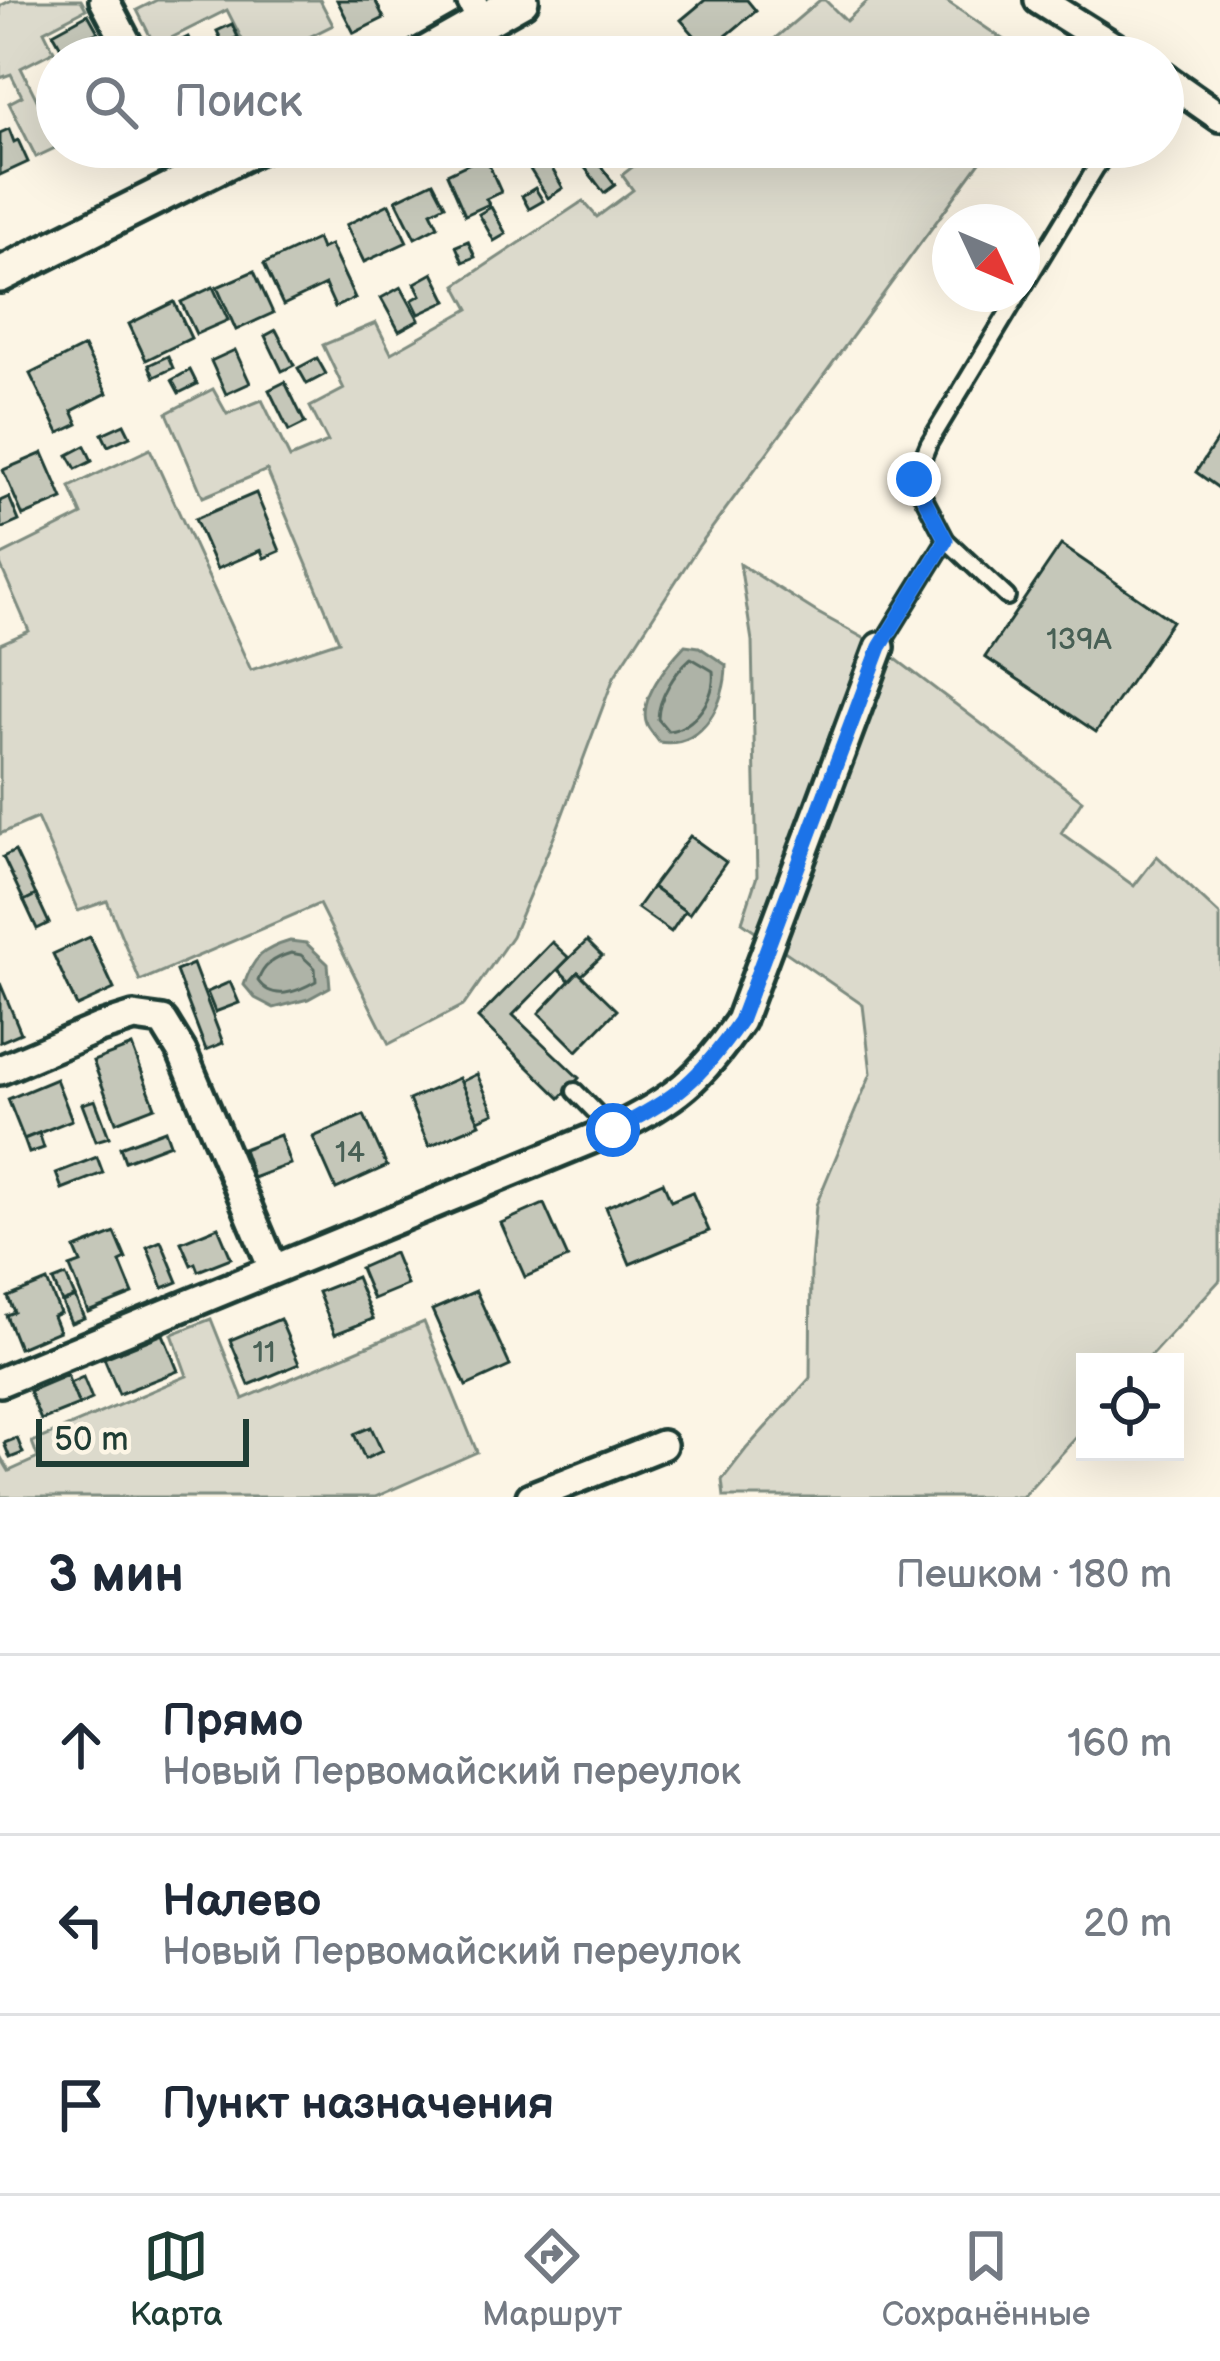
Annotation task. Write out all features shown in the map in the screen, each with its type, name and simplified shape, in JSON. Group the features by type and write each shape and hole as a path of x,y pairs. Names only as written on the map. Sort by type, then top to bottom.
{"street":[{"path":"104,0 123,36"},
{"path":"446,36 476,11 521,0"},
{"path":"1039,0 1096,36"},
{"path":"1184,92 1220,117"},
{"path":"192,168 197,178"},
{"path":"0,275 216,168"},
{"path":"0,1382 613,1130 687,1087 740,1021 880,647"},
{"path":"0,1070 117,1022 134,1017 163,1022 182,1052 273,1268"},
{"path":"532,1497 662,1445"}],"lane":[{"path":"1040,258 1096,168"},
{"path":"1007,312 928,443 914,479 946,540 1007,597"},
{"path":"880,647 946,540"},
{"path":"575,1091 613,1130"}],"shaded area":[{"path":"12,0 81,0 86,9 44,31 46,36 36,36 36,60 21,68 36,98 36,157 9,103 22,96 11,74 0,78 0,6"},
{"path":"157,0 320,0 333,25 311,36 240,36 227,10 175,36 150,36 137,10"},
{"path":"820,0 846,21 869,0 945,0 998,36 778,36"},
{"path":"631,168 976,168 949,204 932,204 932,228 698,547 614,677 512,936 464,1005 389,1044 319,904 140,981 107,901 78,911 37,818 0,834 0,644 29,631 0,556 82,515 70,487 150,449 251,670 339,641 267,470 203,497 167,413 213,389 227,414 262,400 290,458 328,442 310,407 344,389 323,345 376,323 391,353 469,309 456,285 583,201 597,217 633,190 622,175"},
{"path":"740,564 880,647 1082,800 1061,833 1134,886 1157,856 1220,915 1220,1280 1153,1353 1076,1353 1076,1438 1022,1497 724,1497 722,1480 810,1378 816,1205 871,1073 863,1005 742,922 757,876 752,641"},
{"path":"211,1319 243,1399 424,1322 477,1452 375,1497 0,1497 0,1456 9,1471 38,1458 32,1442 187,1376 172,1334"}],"water":[{"path":"685,645 699,647 726,665 722,694 700,730 675,742 659,742 647,725 646,704 656,682"},
{"path":"290,941 306,943 328,964 330,987 274,1008 255,998 244,985 260,955"}],"building":[{"path":"337,0 375,0 384,18 354,33"},
{"path":"705,0 747,0 756,11 726,36 695,36 681,20"},
{"path":"88,14 98,32 91,36 53,33"},
{"path":"232,24 238,36 220,36 217,31"},
{"path":"9,129 28,162 0,175 0,133"},
{"path":"460,168 490,168 501,192 486,199 489,204 465,215 447,174"},
{"path":"529,168 552,168 563,188 548,198"},
{"path":"585,168 602,168 615,185 604,193"},
{"path":"433,182 445,205 431,212 438,226 415,238 396,200"},
{"path":"535,188 543,201 529,209 522,196"},
{"path":"389,204 407,242 364,262 346,225"},
{"path":"491,207 506,234 494,241 479,214"},
{"path":"317,239 321,249 330,245 355,298 335,307 325,285 283,305 264,264"},
{"path":"468,241 475,257 463,262 456,246"},
{"path":"254,271 273,313 236,330 217,287"},
{"path":"433,273 447,301 419,314 412,300 421,295 415,283"},
{"path":"213,287 228,320 196,334 181,302"},
{"path":"401,287 419,320 399,331 381,298"},
{"path":"174,302 191,338 146,360 129,324"},
{"path":"276,330 294,365 282,371 265,336"},
{"path":"84,347 107,393 72,411 78,424 59,433 30,374"},
{"path":"235,350 250,383 226,394 211,361"},
{"path":"168,356 173,368 154,377 149,365"},
{"path":"317,358 326,374 307,384 298,368"},
{"path":"190,370 197,384 179,393 172,380"},
{"path":"285,382 305,423 289,431 269,390"},
{"path":"124,424 130,436 108,446 102,434"},
{"path":"1220,435 1220,489 1196,472"},
{"path":"85,446 92,461 76,469 68,455"},
{"path":"43,453 63,499 23,516 3,470"},
{"path":"256,493 280,551 264,558 261,550 217,569 195,519"},
{"path":"9,497 19,521 1,529 0,501"},
{"path":"1061,545 1172,621 1096,732 985,657"},
{"path":"690,836 726,862 689,914 652,887"},
{"path":"15,851 36,895 24,901 3,857"},
{"path":"652,887 685,911 671,932 637,908"},
{"path":"36,895 49,923 37,929 24,901"},
{"path":"90,937 114,989 77,1006 53,954"},
{"path":"587,941 602,956 570,981 558,969"},
{"path":"552,942 569,958 513,1015 579,1078 560,1098 478,1018"},
{"path":"193,964 223,1043 206,1050 176,971"},
{"path":"578,972 617,1010 577,1051 539,1013"},
{"path":"230,982 239,1003 215,1012 207,992"},
{"path":"0,983 21,1033 0,1042"},
{"path":"132,1046 155,1107 116,1122 93,1061"},
{"path":"477,1074 494,1113 478,1120 461,1082"},
{"path":"459,1078 480,1124 429,1146 409,1100"},
{"path":"56,1079 72,1120 24,1139 8,1099"},
{"path":"95,1100 109,1137 96,1141 82,1104"},
{"path":"364,1115 387,1166 336,1189 313,1137"},
{"path":"165,1130 170,1144 125,1161 120,1147"},
{"path":"39,1133 44,1148 29,1153 24,1139"},
{"path":"280,1135 290,1164 253,1178 243,1149"},
{"path":"97,1157 103,1173 62,1189 56,1173"},
{"path":"663,1182 671,1201 692,1192 709,1231 630,1264 606,1207"},
{"path":"544,1204 568,1258 525,1277 501,1223"},
{"path":"218,1227 231,1258 198,1271 181,1242"},
{"path":"115,1233 133,1294 88,1312 70,1267 81,1263 75,1249"},
{"path":"161,1241 178,1282 163,1288 147,1247"},
{"path":"394,1253 407,1285 373,1299 360,1268"},
{"path":"66,1276 75,1297 62,1302 53,1281"},
{"path":"356,1277 373,1319 335,1334 318,1292"},
{"path":"47,1281 60,1313 53,1316 59,1331 19,1348 6,1315 14,1312 8,1297"},
{"path":"476,1291 510,1366 466,1386 432,1310"},
{"path":"75,1297 84,1318 71,1323 62,1302"},
{"path":"280,1319 299,1364 249,1385 230,1340"},
{"path":"163,1334 178,1371 119,1394 104,1358"},
{"path":"67,1375 79,1405 41,1420 29,1391"},
{"path":"83,1377 92,1399 79,1405 70,1383"},
{"path":"371,1427 382,1451 365,1459 354,1434"},
{"path":"17,1438 23,1453 10,1458 4,1443"}],"route":[{"path":"613,1130 687,1087 740,1021 880,647 946,540 914,479"}]}
